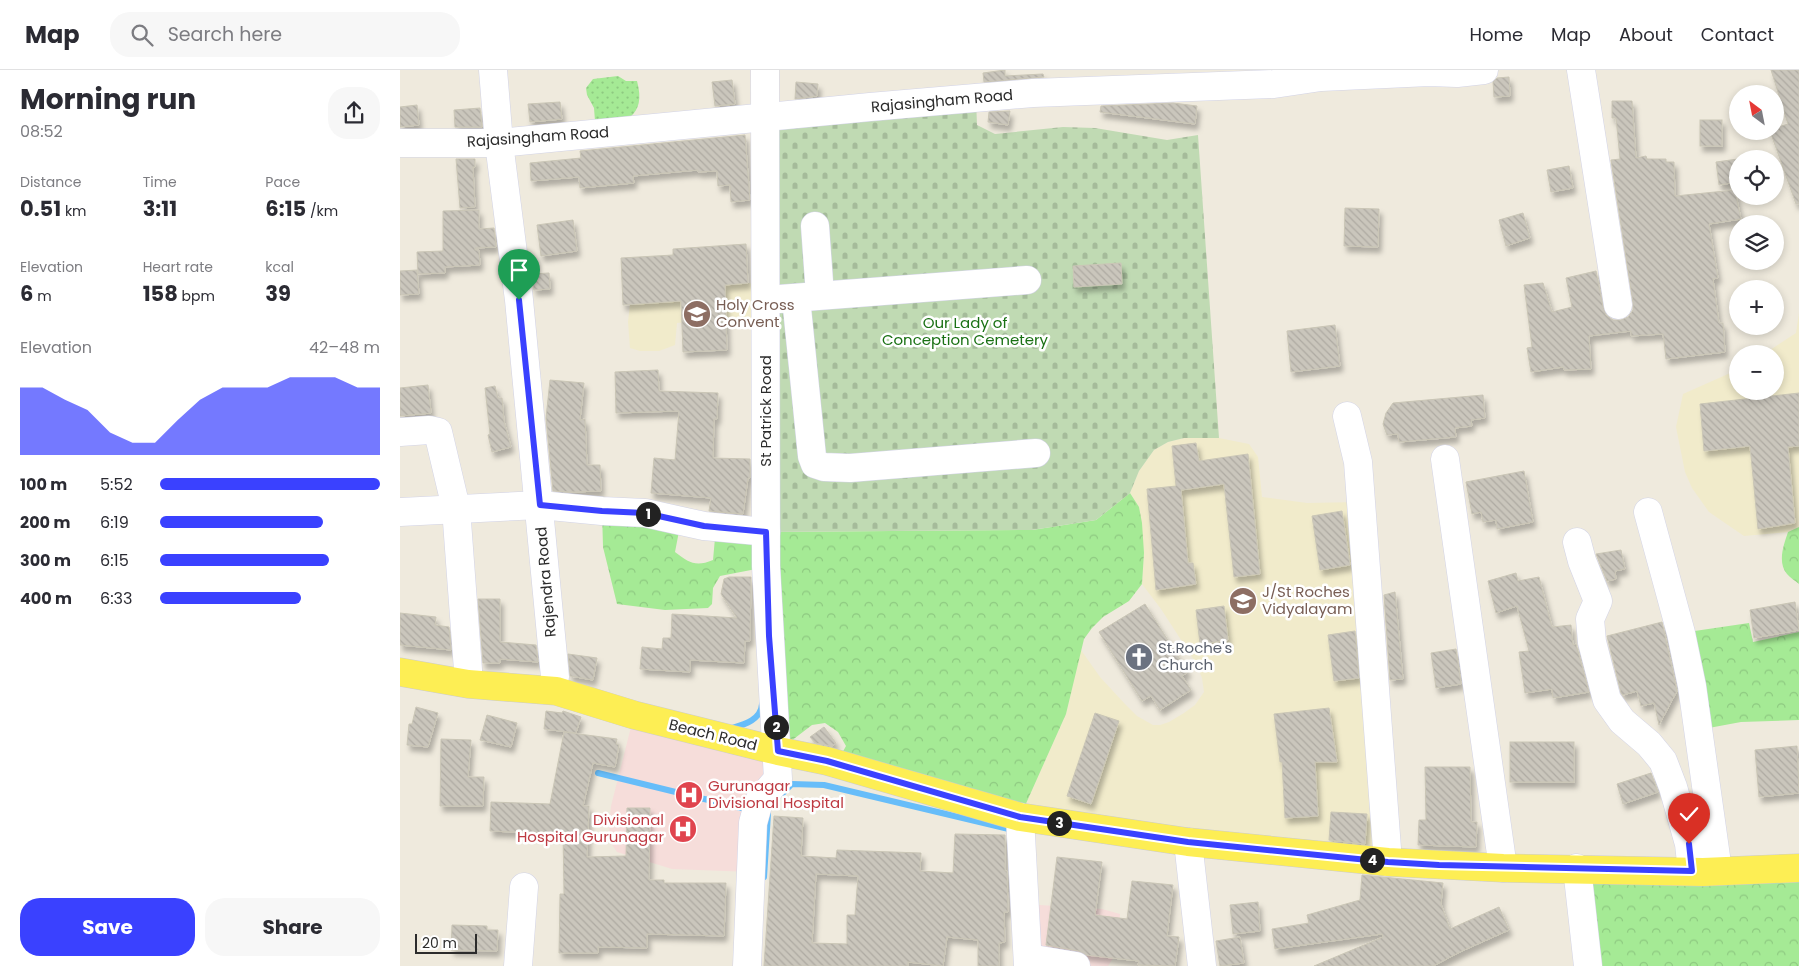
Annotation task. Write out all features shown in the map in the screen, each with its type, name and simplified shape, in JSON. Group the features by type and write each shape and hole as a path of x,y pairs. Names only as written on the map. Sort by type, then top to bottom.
{"main road":[{"name":"Beach Road","path":"400,672 468,684 556,691 634,715 778,751 827,761 1020,817 1188,842 1388,862 1504,868 1705,871 1799,868"}],"street":[{"name":"Rajendra Road","path":"493,70 499,143 519,300 540,505 555,677"},
{"name":"St Patrick Road","path":"747,966 753,823 759,801 778,779 778,751 769,636 766,532 766,70"},
{"name":"Rajasingham Road","path":"400,143 499,143 1033,93 1274,84 1322,77 1484,70"},
{"path":"1581,70 1618,305"},
{"path":"815,226 808,296 812,456 815,464 824,467 850,468 1036,453"},
{"path":"765,300 1027,280"},
{"path":"1347,416 1358,462 1388,862"},
{"path":"400,432 429,430 438,432 456,508 468,670"},
{"path":"1445,459 1504,868"},
{"path":"400,512 540,505 645,513 704,526 766,532"},
{"path":"1648,512 1681,633 1692,686 1705,871"},
{"path":"1577,542 1582,561 1598,601 1590,618 1592,642 1607,700 1622,721 1649,744 1663,761 1673,787 1689,844 1705,871"},
{"path":"1020,817 1028,962 1076,966"},
{"path":"1188,842 1202,966"},
{"path":"1577,868 1588,966"},
{"path":"518,966 524,887"}],"shaded area":[{"name":"Holy Cross Convent","path":"748,283 766,286 766,324 741,327 724,318 677,323 675,345 659,351 640,351 630,348 628,322 630,304 664,294"},
{"path":"1799,313 1799,527 1788,532 1744,536 1709,512 1692,488 1685,472 1676,427 1683,394 1729,374 1729,400 1784,400 1784,345 1778,345 1796,333"},
{"name":"St.Roche's Church","path":"1184,438 1219,438 1249,444 1258,457 1262,497 1307,503 1361,502 1388,862 1020,817 1066,714 1081,650 1100,677 1124,703 1137,716 1153,725 1169,722 1184,713 1195,705 1204,692 1202,678 1196,663 1161,609 1142,584 1144,553 1139,507 1130,493 1139,471 1154,450 1168,442"},
{"name":"Gurunagar Divisional Hospital","path":"634,715 778,751 751,872 672,869 617,852 610,842 611,806"},
{"path":"1024,904 1102,909 1120,914 1117,952 1108,966 1076,966 1028,958"}],"green space":[{"path":"618,76 626,81 637,81 639,103 636,111 624,121 596,134 594,108 587,95 586,88 593,79"},
{"name":"Our Lady of Conception Cemetery","path":"976,99 977,125 995,134 1063,127 1095,128 1167,140 1198,135 1219,438 1184,438 1168,442 1154,450 1139,471 1130,493 1096,520 1032,530 766,532 766,117"},
{"path":"1130,493 1139,507 1142,523 1144,553 1142,584 1129,601 1103,617 1084,639 1066,714 1020,817 841,755 846,746 838,732 825,723 812,725 778,751 766,567 720,576 713,588 712,604 708,608 665,610 617,604 603,547 602,511 681,521 675,552 693,563 702,563 713,560 716,527 766,532 1032,530 1096,520"},
{"path":"1799,527 1799,584 1787,574 1782,564 1782,559 1783,547 1788,532"},
{"path":"1749,623 1753,642 1799,632 1799,720 1741,722 1698,730 1681,633"},
{"path":"1577,868 1799,868 1799,966 1588,966"}],"building":[{"path":"1005,70 1005,76 1043,74 1044,77 984,82 983,73"},
{"path":"1771,70 1799,70 1799,204 1796,204 1784,170 1784,150 1777,150 1773,140 1784,140 1784,125 1788,124 1784,111 1784,85 1776,85"},
{"path":"1509,77 1510,96 1494,97 1493,82 1497,78"},
{"path":"732,80 735,104 715,106 712,82"},
{"path":"796,82 818,84 817,96 795,99"},
{"path":"1612,101 1632,101 1636,158 1646,156 1647,159 1666,159 1666,162 1674,162 1675,196 1729,191 1729,205 1738,205 1740,215 1729,215 1729,221 1709,224 1718,278 1713,279 1719,323 1723,323 1725,352 1666,359 1663,334 1631,336 1631,331 1589,336 1591,369 1564,370 1563,367 1531,372 1527,348 1532,347 1524,285 1543,283 1552,312 1572,307 1566,278 1596,271 1606,315 1613,320 1621,320 1628,317 1633,310 1611,160 1620,159 1616,118 1612,118"},
{"path":"560,102 562,119 530,122 528,104"},
{"path":"1173,103 1197,106 1195,124 1100,112 1101,106"},
{"path":"417,105 419,125 400,127 400,107"},
{"path":"480,108 482,127 455,127 454,110"},
{"path":"1010,111 1008,125 988,122 989,112"},
{"path":"1700,120 1722,120 1722,146 1700,146"},
{"path":"745,135 750,200 731,202 730,185 718,186 717,171 698,172 698,170 633,176 634,183 580,188 579,177 531,181 530,163 581,158 580,151"},
{"path":"456,159 475,159 475,167 473,167 475,207 460,208"},
{"path":"1729,160 1729,183 1719,185 1716,162"},
{"path":"1569,166 1573,188 1551,192 1547,170"},
{"path":"1345,208 1379,209 1378,247 1344,246"},
{"path":"479,210 479,229 494,228 496,247 475,248 475,250 479,250 480,265 445,267 445,273 418,274 417,252 443,251 443,211"},
{"path":"1523,213 1530,238 1506,246 1499,220"},
{"path":"573,220 577,251 541,256 537,225"},
{"path":"746,244 748,283 725,285 727,350 683,352 681,301 623,305 621,258 673,255 673,249"},
{"path":"1121,263 1122,284 1074,287 1073,266"},
{"path":"417,270 419,294 400,295 400,271"},
{"path":"549,273 550,289 534,290 531,274"},
{"path":"1335,325 1340,366 1291,372 1287,331"},
{"path":"658,370 659,391 718,393 717,419 714,419 713,458 750,459 750,478 748,478 743,514 709,511 711,498 651,493 654,458 675,460 679,411 616,413 615,372"},
{"path":"550,380 584,383 580,420 585,419 587,465 600,465 601,491 553,491 546,418"},
{"path":"428,385 431,413 400,416 400,388"},
{"path":"495,386 498,398 502,398 504,421 511,447 492,452 488,435 490,434 485,388"},
{"path":"1799,393 1799,446 1788,447 1795,523 1758,529 1750,446 1704,451 1700,404 1736,400 1784,400 1784,395"},
{"path":"1483,395 1485,418 1471,420 1472,426 1455,428 1456,437 1399,442 1398,434 1387,435 1383,424 1386,413 1393,403"},
{"path":"1196,443 1199,461 1248,454 1260,574 1234,577 1224,484 1181,490 1188,563 1193,563 1196,584 1156,590 1147,489 1176,486 1172,446"},
{"path":"1524,471 1533,522 1497,529 1496,520 1483,522 1481,512 1472,514 1466,482"},
{"path":"1342,511 1350,565 1320,570 1312,516"},
{"path":"1621,550 1625,569 1615,571 1616,579 1607,581 1596,554"},
{"path":"1516,573 1518,581 1539,577 1552,627 1571,625 1573,645 1576,644 1589,692 1553,698 1552,689 1525,693 1519,652 1529,651 1517,606 1496,613 1488,581"},
{"path":"729,577 751,577 750,641 745,641 744,663 690,660 690,672 640,669 642,647 662,649 663,638 671,638 672,614 737,618 721,594 724,579"},
{"path":"1395,592 1403,679 1390,680 1384,595"},
{"path":"478,599 500,599 500,642 536,645 538,662 500,659 500,663 483,663"},
{"path":"1795,602 1799,630 1754,638 1750,610"},
{"path":"1145,604 1188,672 1182,676 1191,690 1160,710 1151,696 1142,701 1099,632"},
{"path":"1224,606 1228,640 1200,644 1196,610"},
{"path":"400,613 436,617 435,625 449,627 451,650 400,645"},
{"path":"1662,622 1677,691 1659,725 1654,703 1641,706 1637,691 1623,695 1621,693 1607,636"},
{"path":"1355,631 1359,678 1334,681 1328,635"},
{"path":"1456,649 1461,684 1436,688 1431,653"},
{"path":"568,654 597,658 593,680 570,676"},
{"path":"416,707 438,713 428,747 407,745 409,724 412,724"},
{"path":"1329,708 1337,762 1315,762 1318,816 1285,818 1282,762 1280,762 1274,714"},
{"path":"546,711 562,713 563,711 581,717 576,733 544,729"},
{"path":"1095,713 1119,721 1091,804 1067,796"},
{"path":"487,715 517,723 511,747 480,740"},
{"path":"824,727 836,743 832,746 815,743 810,737"},
{"path":"564,732 617,739 616,744 619,745 615,767 593,763 583,806 589,806 587,857 626,856 627,808 650,808 649,880 664,880 664,883 726,883 724,936 647,934 647,948 598,947 598,953 559,953 560,894 564,894 563,834 490,831 491,802 550,804"},
{"path":"441,739 471,740 468,777 484,777 483,806 440,806"},
{"path":"1510,742 1574,742 1574,782 1510,782"},
{"path":"1797,746 1799,793 1759,797 1755,750"},
{"path":"1425,767 1470,767 1471,822 1477,822 1476,847 1418,845 1419,820 1426,820"},
{"path":"1651,773 1658,792 1623,804 1617,784"},
{"path":"1331,812 1367,814 1365,844 1329,840"},
{"path":"774,816 803,818 801,856 836,858 837,850 921,853 920,871 953,873 955,834 1005,835 1008,912 1004,912 1005,942 999,943 999,966 978,966 978,940 947,937 943,966 908,962 908,966 764,966","holes":["816,874 858,876 855,915 847,915 847,944 812,943"]},
{"path":"1057,857 1102,862 1095,915 1127,919 1132,881 1173,885 1167,936 1179,937 1175,966 1138,965 1139,961 1086,955 1079,951 1046,945"},
{"path":"1362,875 1443,883 1441,904 1450,929 1499,907 1509,930 1433,966 1314,966 1383,937 1382,934 1275,949 1272,929 1309,923 1307,915 1360,900"},
{"path":"1258,902 1260,931 1233,934 1230,905"},
{"path":"452,925 487,926 487,930 498,930 497,951 451,950"},
{"path":"1240,937 1244,963 1220,966 1216,941"}],"waterway":[{"path":"729,729 745,724 755,718 761,710 762,704"},
{"path":"598,773 741,808"},
{"path":"783,793 792,784 824,785 1013,830"},
{"path":"764,877 768,814"}],"place":[{"name":"Holy Cross Convent","path":"697,314"},
{"name":"J/St Roches Vidyalayam","path":"1243,601"},
{"name":"St.Roche's Church","path":"1139,657"},
{"name":"Gurunagar Divisional Hospital","path":"689,795"},
{"name":"Divisional Hospital Gurunagar","path":"683,829"}],"route":[{"path":"519,300 540,505 645,513 704,526 766,532 769,636 778,751 827,761 1020,817 1188,842 1388,862 1439,865 1692,871 1689,844"}]}
